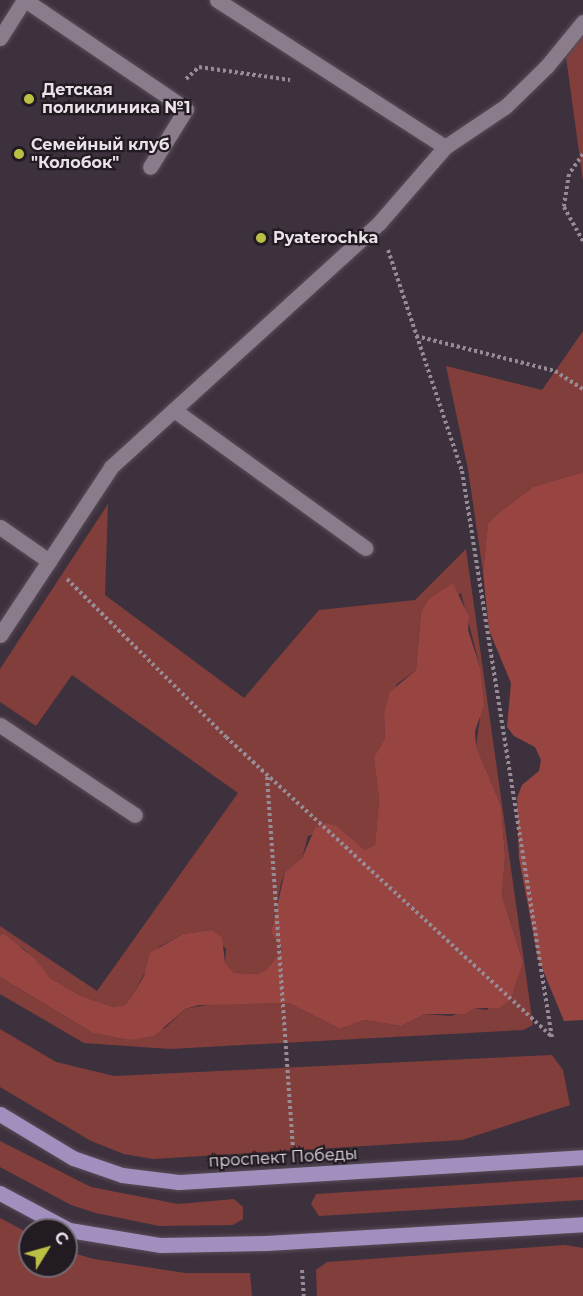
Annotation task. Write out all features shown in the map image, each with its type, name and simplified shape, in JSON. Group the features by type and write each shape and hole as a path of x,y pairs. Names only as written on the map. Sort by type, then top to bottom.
{"main road":[{"name":"проспект Победы","path":"0,1114 73,1158 122,1175 179,1182 583,1157"},
{"path":"0,1193 69,1230 161,1245 266,1243 583,1224"}],"lane":[{"path":"0,38 25,0 186,109 150,167"},
{"path":"217,0 445,147"},
{"path":"0,635 111,467 379,223 445,147 506,106 547,66 583,22"},
{"path":"174,410 365,548"},
{"path":"0,526 49,561"},
{"path":"0,725 135,815"}],"path":[{"path":"169,97 199,67 253,72 293,81"},
{"path":"583,154 569,174 564,207 583,241"},
{"path":"49,561 267,777 552,1038 462,471 379,223"},
{"path":"416,336 555,371 583,389"},
{"path":"267,777 293,1146"},
{"path":"302,1270 304,1296"}],"shaded area":[{"path":"583,36 583,181 566,57"},
{"path":"583,331 583,472 533,487 496,515 488,525 483,572 468,469 446,366 542,390"},
{"path":"583,472 583,1020 564,1021 538,958 519,858 517,798 522,785 539,771 541,760 535,747 514,736 507,727 511,683 489,630 483,572 488,524 496,515 533,487"},
{"path":"108,504 105,595 244,698 319,610 415,600 466,549 533,1025 523,1030 170,1049 84,1043 0,994 0,977 93,1033 129,1040 165,1028 185,1009 211,1004 289,1003 340,1029 364,1020 401,1026 425,1014 451,1016 475,1008 487,1010 523,962 502,896 505,856 501,806 476,746 480,719 480,667 461,593 421,613 416,670 397,684 384,714 385,738 374,757 379,800 375,845 365,850 337,826 308,836 302,858 285,872 281,883 271,932 282,952 267,969 257,974 234,973 225,963 226,949 211,930 183,934 159,947 132,996 125,1005 113,1007 81,996 50,978 24,949 0,936 0,926 97,991 238,793 72,675 36,726 0,702 0,669"},
{"path":"453,583 469,617 468,630 480,667 484,706 475,731 476,746 501,806 505,856 502,896 523,962 510,1000 499,1008 475,1008 464,1014 425,1014 401,1026 364,1020 340,1029 289,1003 199,1005 185,1009 154,1036 129,1040 93,1033 0,977 0,936 4,934 35,959 50,978 81,996 113,1007 125,1005 132,996 144,976 150,953 183,934 211,930 222,937 225,963 234,973 257,974 267,969 282,951 271,932 285,872 302,858 315,828 325,823 337,826 365,850 375,845 379,800 374,757 385,738 384,714 390,692 416,670 421,613 429,599"},
{"path":"0,1029 56,1062 114,1076 552,1055 563,1070 570,1105 462,1140 153,1159 124,1154 91,1141 0,1087"},
{"path":"0,1141 91,1187 178,1204 234,1199 243,1207 243,1219 233,1225 159,1226 96,1213 71,1205 0,1167"},
{"path":"583,1177 583,1200 319,1216 311,1204 316,1194"},
{"path":"0,1218 18,1228 18,1278 78,1278 78,1254 185,1273 250,1273 252,1296 0,1296"},
{"path":"565,1245 583,1248 583,1296 317,1296 316,1270 327,1262"}],"place":[{"name":"Детская поликлиника №1","path":"29,99"},
{"name":"Семейный клуб \"Колобок\"","path":"19,154"},
{"name":"Pyaterochka","path":"261,238"}]}
